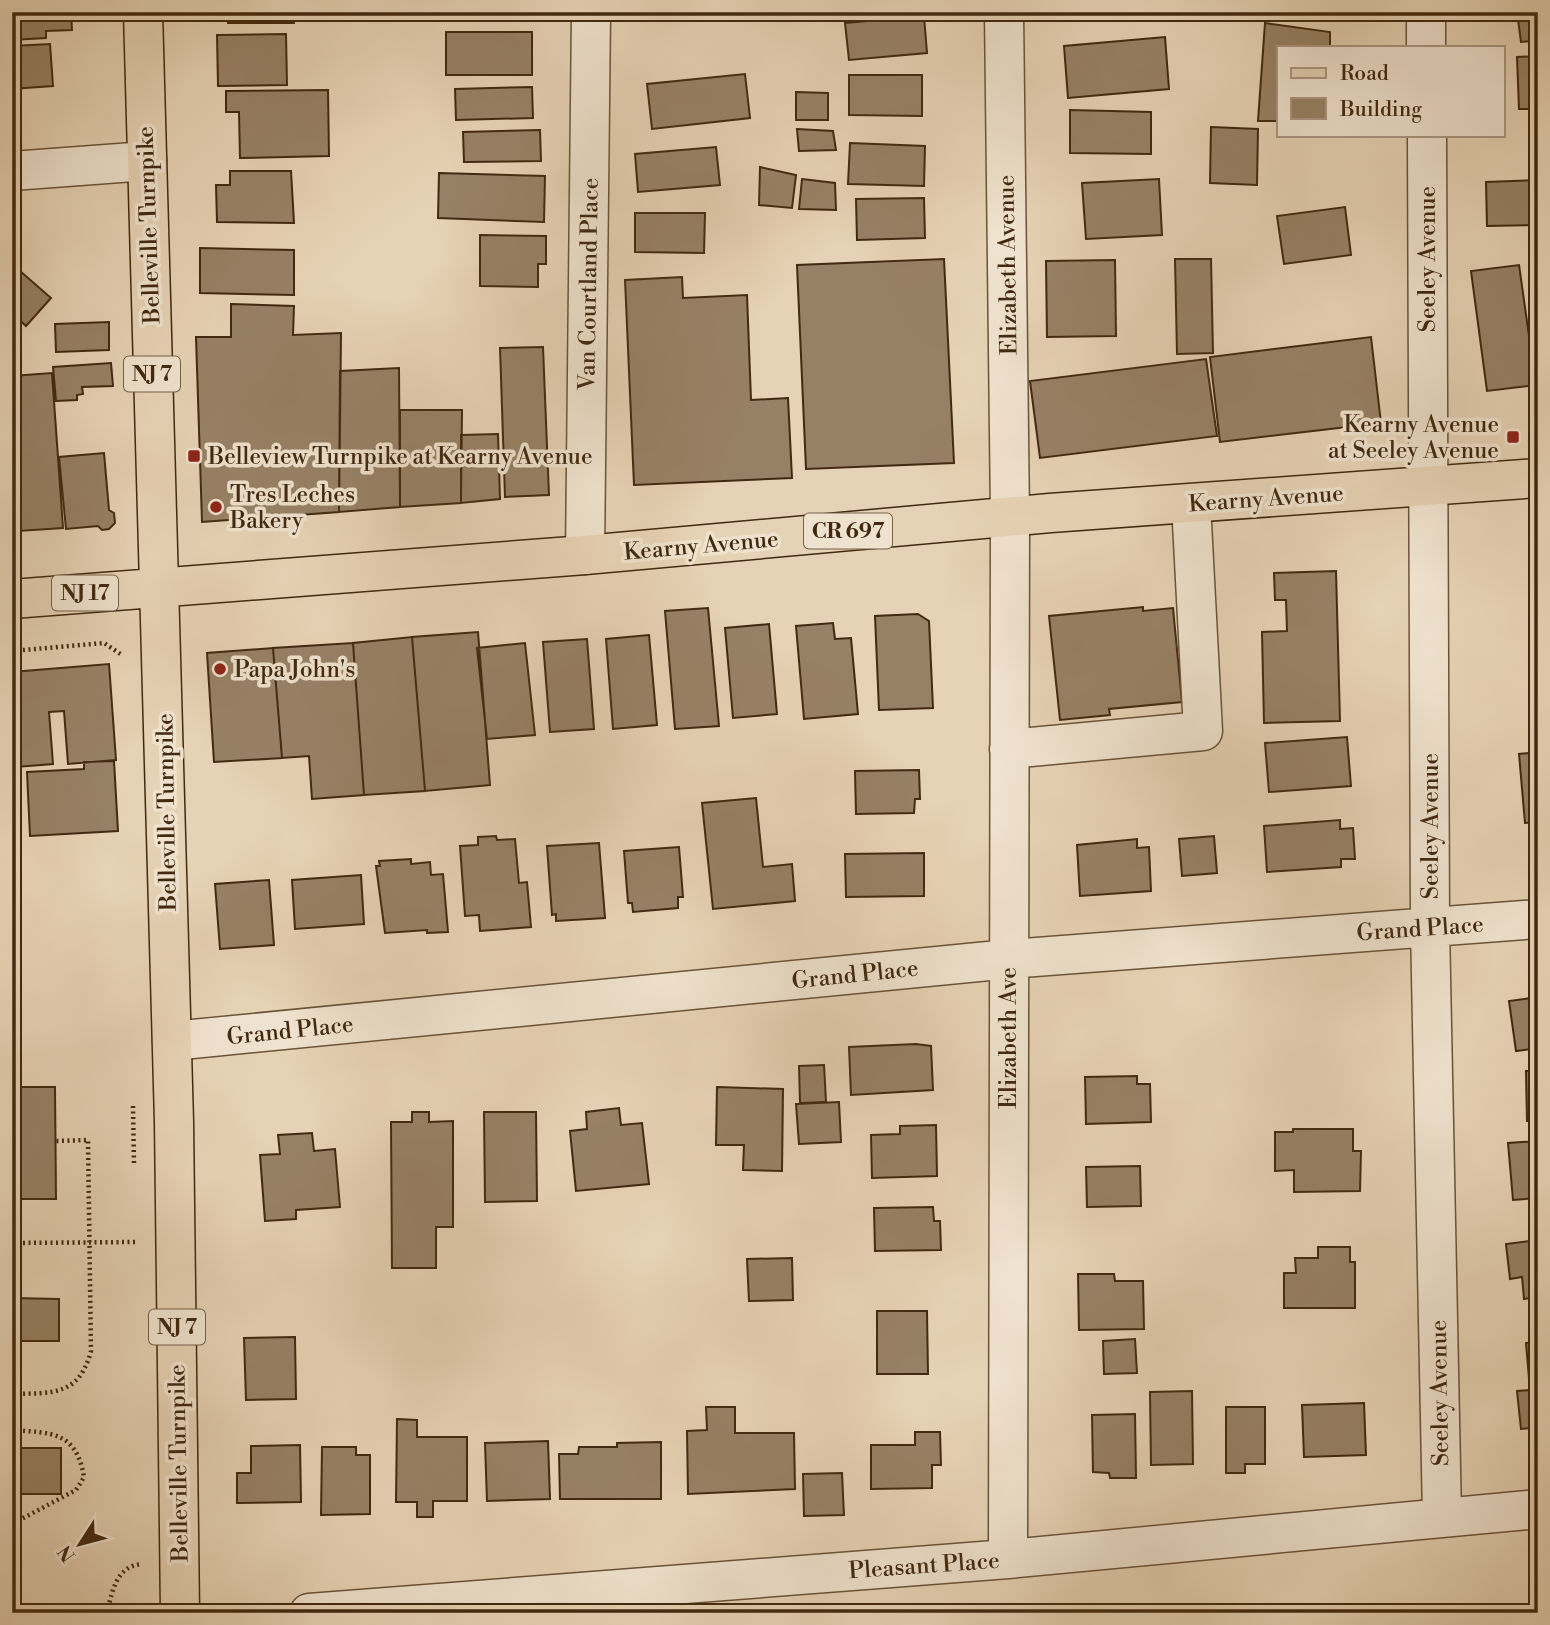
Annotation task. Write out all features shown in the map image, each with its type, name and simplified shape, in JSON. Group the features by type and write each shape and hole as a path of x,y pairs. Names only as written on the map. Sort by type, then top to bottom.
{"main road":[{"name":"Belleville Turnpike","path":"143,12 158,588 164,683 176,1242 180,1613"},
{"name":"Kearny Avenue","path":"158,588 585,555 1010,517 1538,478"},
{"name":"NJ 17","path":"12,599 158,588"}],"street":[{"name":"Van Courtland Place","path":"585,555 591,12"},
{"name":"Elizabeth Avenue","path":"1004,12 1010,517"},
{"path":"1426,12 1426,46"},
{"name":"Seeley Avenue","path":"1427,136 1430,927 1442,1517"},
{"path":"12,171 147,161"},
{"path":"1009,749 1203,731 1191,503"},
{"name":"Elizabeth Ave","path":"1008,1559 1010,517"},
{"name":"Grand Place","path":"172,1041 1009,959 1538,919"},
{"name":"Pleasant Place","path":"309,1613 1008,1559 1538,1509"}],"path":[{"path":"12,651 104,643 126,658"},
{"path":"133,1099 134,1172"},
{"path":"12,1394 65,1390 82,1376 93,1338 88,1140 56,1141"},
{"path":"135,1230 136,1254"},
{"path":"12,1243 176,1242"},
{"path":"12,1430 49,1433 64,1438 76,1449 84,1476 76,1490 12,1524"},
{"path":"142,1551 142,1576"},
{"path":"107,1613 119,1576 129,1566 142,1564"}],"building":[{"path":"12,12 71,12 72,30 46,31 46,38 12,40"},
{"path":"228,12 294,12 294,23 228,23"},
{"path":"751,12 751,13 651,14"},
{"path":"1517,12 1538,12 1538,40 1521,42"},
{"path":"924,16 927,53 849,60 845,23"},
{"path":"1265,23 1330,32 1330,46 1277,46 1277,121 1258,121"},
{"path":"446,32 532,32 532,75 446,75"},
{"path":"286,34 287,85 218,86 217,35"},
{"path":"1165,37 1169,89 1068,98 1064,46"},
{"path":"50,44 53,86 12,89 12,46"},
{"path":"1538,56 1538,168 1535,168 1533,109 1519,109 1517,57"},
{"path":"745,74 750,118 652,129 647,84"},
{"path":"849,75 922,75 922,116 849,115"},
{"path":"532,87 533,118 456,120 455,89"},
{"path":"328,90 329,156 240,158 239,112 226,112 226,91"},
{"path":"796,92 828,93 828,120 796,120"},
{"path":"1070,110 1151,112 1151,154 1070,153"},
{"path":"1211,127 1258,129 1257,185 1210,183"},
{"path":"797,129 833,131 836,150 799,151"},
{"path":"540,130 541,161 464,162 463,132"},
{"path":"850,143 925,146 924,186 848,184"},
{"path":"716,147 720,185 638,192 635,154"},
{"path":"760,167 796,175 792,208 759,205"},
{"path":"230,171 291,171 294,223 217,222 216,185 230,185"},
{"path":"439,173 545,176 544,222 438,218"},
{"path":"802,179 835,183 836,210 799,209"},
{"path":"1159,179 1162,235 1086,239 1082,183"},
{"path":"1538,180 1538,225 1487,226 1486,182"},
{"path":"924,198 925,238 857,240 856,199"},
{"path":"1345,207 1351,255 1284,264 1277,216"},
{"path":"635,213 705,213 704,253 635,252"},
{"path":"480,235 546,236 546,264 538,264 538,287 480,286"},
{"path":"200,248 294,250 294,295 200,293"},
{"path":"944,259 954,463 806,469 797,265"},
{"path":"1175,259 1211,259 1213,353 1177,354"},
{"path":"1115,260 1116,336 1047,337 1046,261"},
{"path":"12,264 51,298 26,326 12,313"},
{"path":"1519,265 1536,385 1487,391 1471,271"},
{"path":"682,277 683,298 747,295 751,400 788,398 792,478 634,485 625,280"},
{"path":"231,304 294,306 293,335 341,333 339,512 202,522 196,337 231,337"},
{"path":"109,322 109,350 56,352 55,324"},
{"path":"1371,337 1381,423 1220,442 1210,357"},
{"path":"543,347 549,495 505,497 500,348"},
{"path":"1206,359 1217,436 1040,458 1030,381"},
{"path":"111,363 113,386 82,387 83,394 77,395 77,400 56,401 53,367"},
{"path":"399,368 400,507 339,512 340,371"},
{"path":"52,373 63,528 18,531 12,440 12,376"},
{"path":"400,410 462,410 461,503 400,507"},
{"path":"498,434 500,499 461,503 461,435"},
{"path":"104,453 109,510 114,513 115,523 109,529 102,530 98,526 66,529 59,457"},
{"path":"1336,571 1340,721 1264,723 1262,632 1287,631 1286,600 1275,600 1274,573"},
{"path":"1143,607 1143,611 1173,608 1182,702 1109,709 1110,715 1060,720 1049,616"},
{"path":"708,608 719,726 675,729 665,611"},
{"path":"918,614 929,621 933,708 879,710 875,616"},
{"path":"833,623 835,639 851,638 858,714 804,719 796,626"},
{"path":"769,624 777,714 733,718 725,628"},
{"path":"478,632 490,785 425,791 412,637"},
{"path":"649,635 657,725 613,729 606,639"},
{"path":"412,637 425,791 364,795 353,643"},
{"path":"587,639 594,729 550,732 543,642"},
{"path":"353,643 364,795 312,799 309,756 282,758 273,648"},
{"path":"525,643 535,735 487,739 477,648"},
{"path":"273,648 282,758 214,762 207,653"},
{"path":"109,664 116,760 68,764 64,711 49,712 53,764 16,767 12,672"},
{"path":"1347,737 1351,786 1269,792 1265,743"},
{"path":"1538,752 1538,822 1525,823 1519,754"},
{"path":"114,761 118,831 30,836 27,772 84,769 84,762"},
{"path":"919,770 920,799 915,799 914,813 856,814 855,771"},
{"path":"756,798 763,867 792,864 795,901 713,909 702,803"},
{"path":"1340,820 1340,829 1353,828 1355,859 1341,859 1341,867 1267,872 1264,826"},
{"path":"496,836 497,840 515,839 519,883 527,882 531,927 480,931 479,915 465,916 460,846 478,845 478,837"},
{"path":"1214,836 1217,873 1182,876 1179,839"},
{"path":"1137,839 1137,848 1149,847 1151,891 1080,896 1077,845"},
{"path":"599,843 605,918 556,921 556,914 552,915 547,846"},
{"path":"679,847 683,897 678,897 678,908 633,912 632,903 628,903 624,851"},
{"path":"924,853 924,896 846,897 845,854"},
{"path":"411,859 411,864 430,862 431,875 443,874 448,932 427,933 427,930 385,933 376,866 380,866 379,861"},
{"path":"361,875 364,924 295,929 292,880"},
{"path":"269,880 274,945 220,949 215,884"},
{"path":"1538,997 1538,1048 1516,1051 1509,1001"},
{"path":"916,1044 931,1046 933,1090 851,1095 849,1047"},
{"path":"12,1065 16,1065 16,1087 55,1087 56,1199 13,1199"},
{"path":"824,1065 826,1102 800,1103 799,1066"},
{"path":"1526,1071 1538,1071 1538,1120 1527,1121"},
{"path":"1137,1076 1137,1084 1150,1084 1151,1122 1086,1124 1085,1077"},
{"path":"717,1087 783,1089 782,1171 743,1170 744,1145 716,1145"},
{"path":"839,1102 841,1142 799,1144 796,1104"},
{"path":"619,1108 621,1125 642,1123 649,1184 576,1191 570,1131 587,1129 586,1112"},
{"path":"412,1112 429,1112 429,1122 453,1121 453,1227 436,1227 436,1268 392,1268 391,1122 412,1122"},
{"path":"484,1112 536,1112 537,1201 485,1202"},
{"path":"936,1125 937,1176 872,1178 871,1135 900,1134 900,1126"},
{"path":"1293,1129 1353,1129 1353,1151 1361,1151 1360,1191 1294,1192 1294,1170 1275,1171 1275,1132 1293,1132"},
{"path":"312,1133 314,1151 335,1149 340,1207 296,1210 296,1219 265,1221 260,1155 280,1154 278,1135"},
{"path":"1538,1141 1538,1198 1513,1200 1508,1143"},
{"path":"1140,1166 1141,1206 1087,1207 1086,1167"},
{"path":"933,1207 934,1221 940,1221 941,1250 875,1251 874,1208"},
{"path":"1538,1240 1538,1297 1524,1299 1522,1277 1510,1279 1506,1244"},
{"path":"1318,1247 1350,1247 1350,1262 1355,1262 1355,1308 1284,1308 1284,1273 1296,1273 1295,1258 1318,1258"},
{"path":"792,1258 793,1300 749,1301 747,1259"},
{"path":"1078,1274 1114,1274 1115,1281 1143,1281 1144,1329 1079,1330"},
{"path":"12,1298 59,1299 59,1341 12,1341"},
{"path":"877,1311 927,1311 928,1374 877,1374"},
{"path":"295,1337 296,1399 246,1400 244,1338"},
{"path":"1135,1339 1137,1373 1104,1374 1103,1341"},
{"path":"1538,1341 1538,1427 1521,1429 1517,1391 1530,1390 1526,1343"},
{"path":"1192,1391 1193,1464 1151,1465 1150,1392"},
{"path":"1364,1403 1366,1455 1304,1457 1302,1405"},
{"path":"706,1407 735,1407 735,1433 794,1433 795,1489 688,1494 687,1431 707,1430"},
{"path":"1226,1407 1265,1407 1265,1464 1245,1464 1245,1473 1226,1473"},
{"path":"1135,1414 1136,1478 1110,1478 1109,1473 1093,1472 1092,1415"},
{"path":"397,1419 417,1420 417,1437 467,1437 467,1501 433,1501 433,1517 417,1517 417,1502 396,1502"},
{"path":"915,1432 940,1432 941,1465 932,1465 932,1488 871,1489 871,1445 915,1445"},
{"path":"548,1441 550,1499 487,1501 485,1443"},
{"path":"661,1442 661,1499 560,1499 559,1454 578,1454 579,1447 617,1447 617,1443"},
{"path":"300,1445 301,1502 237,1503 237,1473 251,1473 251,1446"},
{"path":"322,1447 356,1447 356,1455 370,1455 370,1514 321,1515"},
{"path":"12,1448 61,1448 61,1494 12,1494"},
{"path":"842,1473 844,1515 804,1516 803,1474"}],"place":[{"name":"Kearny Avenue at Seeley Avenue","path":"1513,437"},
{"name":"Belleview Turnpike at Kearny Avenue","path":"194,456"},
{"name":"Tres Leches Bakery","path":"216,507"},
{"name":"Papa John's","path":"220,669"}]}
